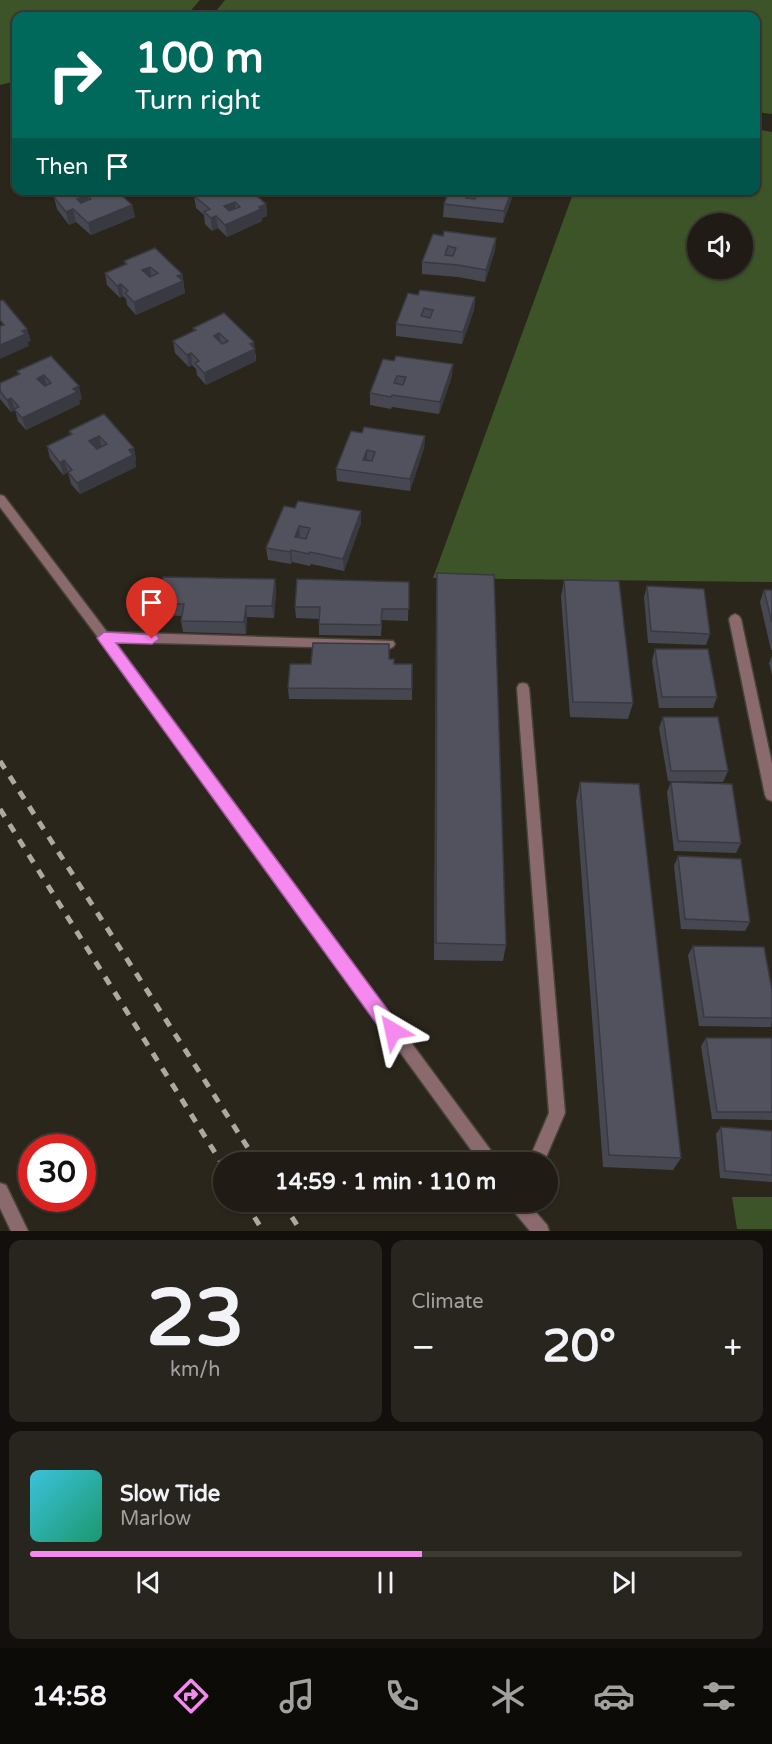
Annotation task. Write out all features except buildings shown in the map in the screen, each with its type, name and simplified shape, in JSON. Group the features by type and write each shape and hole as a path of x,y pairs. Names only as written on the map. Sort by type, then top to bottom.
{"street":[{"path":"0,499 482,1152"},
{"path":"735,619 772,795"},
{"path":"104,638 389,644"},
{"path":"523,688 557,1113 540,1152"},
{"path":"0,1191 20,1231"},
{"path":"527,1212 541,1231"}],"green space":[{"path":"0,0 200,0 190,12 12,12 12,82 0,85"},
{"path":"225,0 772,0 772,114 760,112 760,12 215,12"},
{"path":"760,130 772,132 772,582 433,578 573,195 760,195"},
{"path":"732,1197 772,1197 772,1229 737,1229"}],"railway":[{"path":"0,761 251,1152"},
{"path":"0,809 215,1152"},
{"path":"251,1212 263,1231"},
{"path":"289,1212 301,1231"}],"route":[{"path":"152,639 104,638 393,1031"}]}
